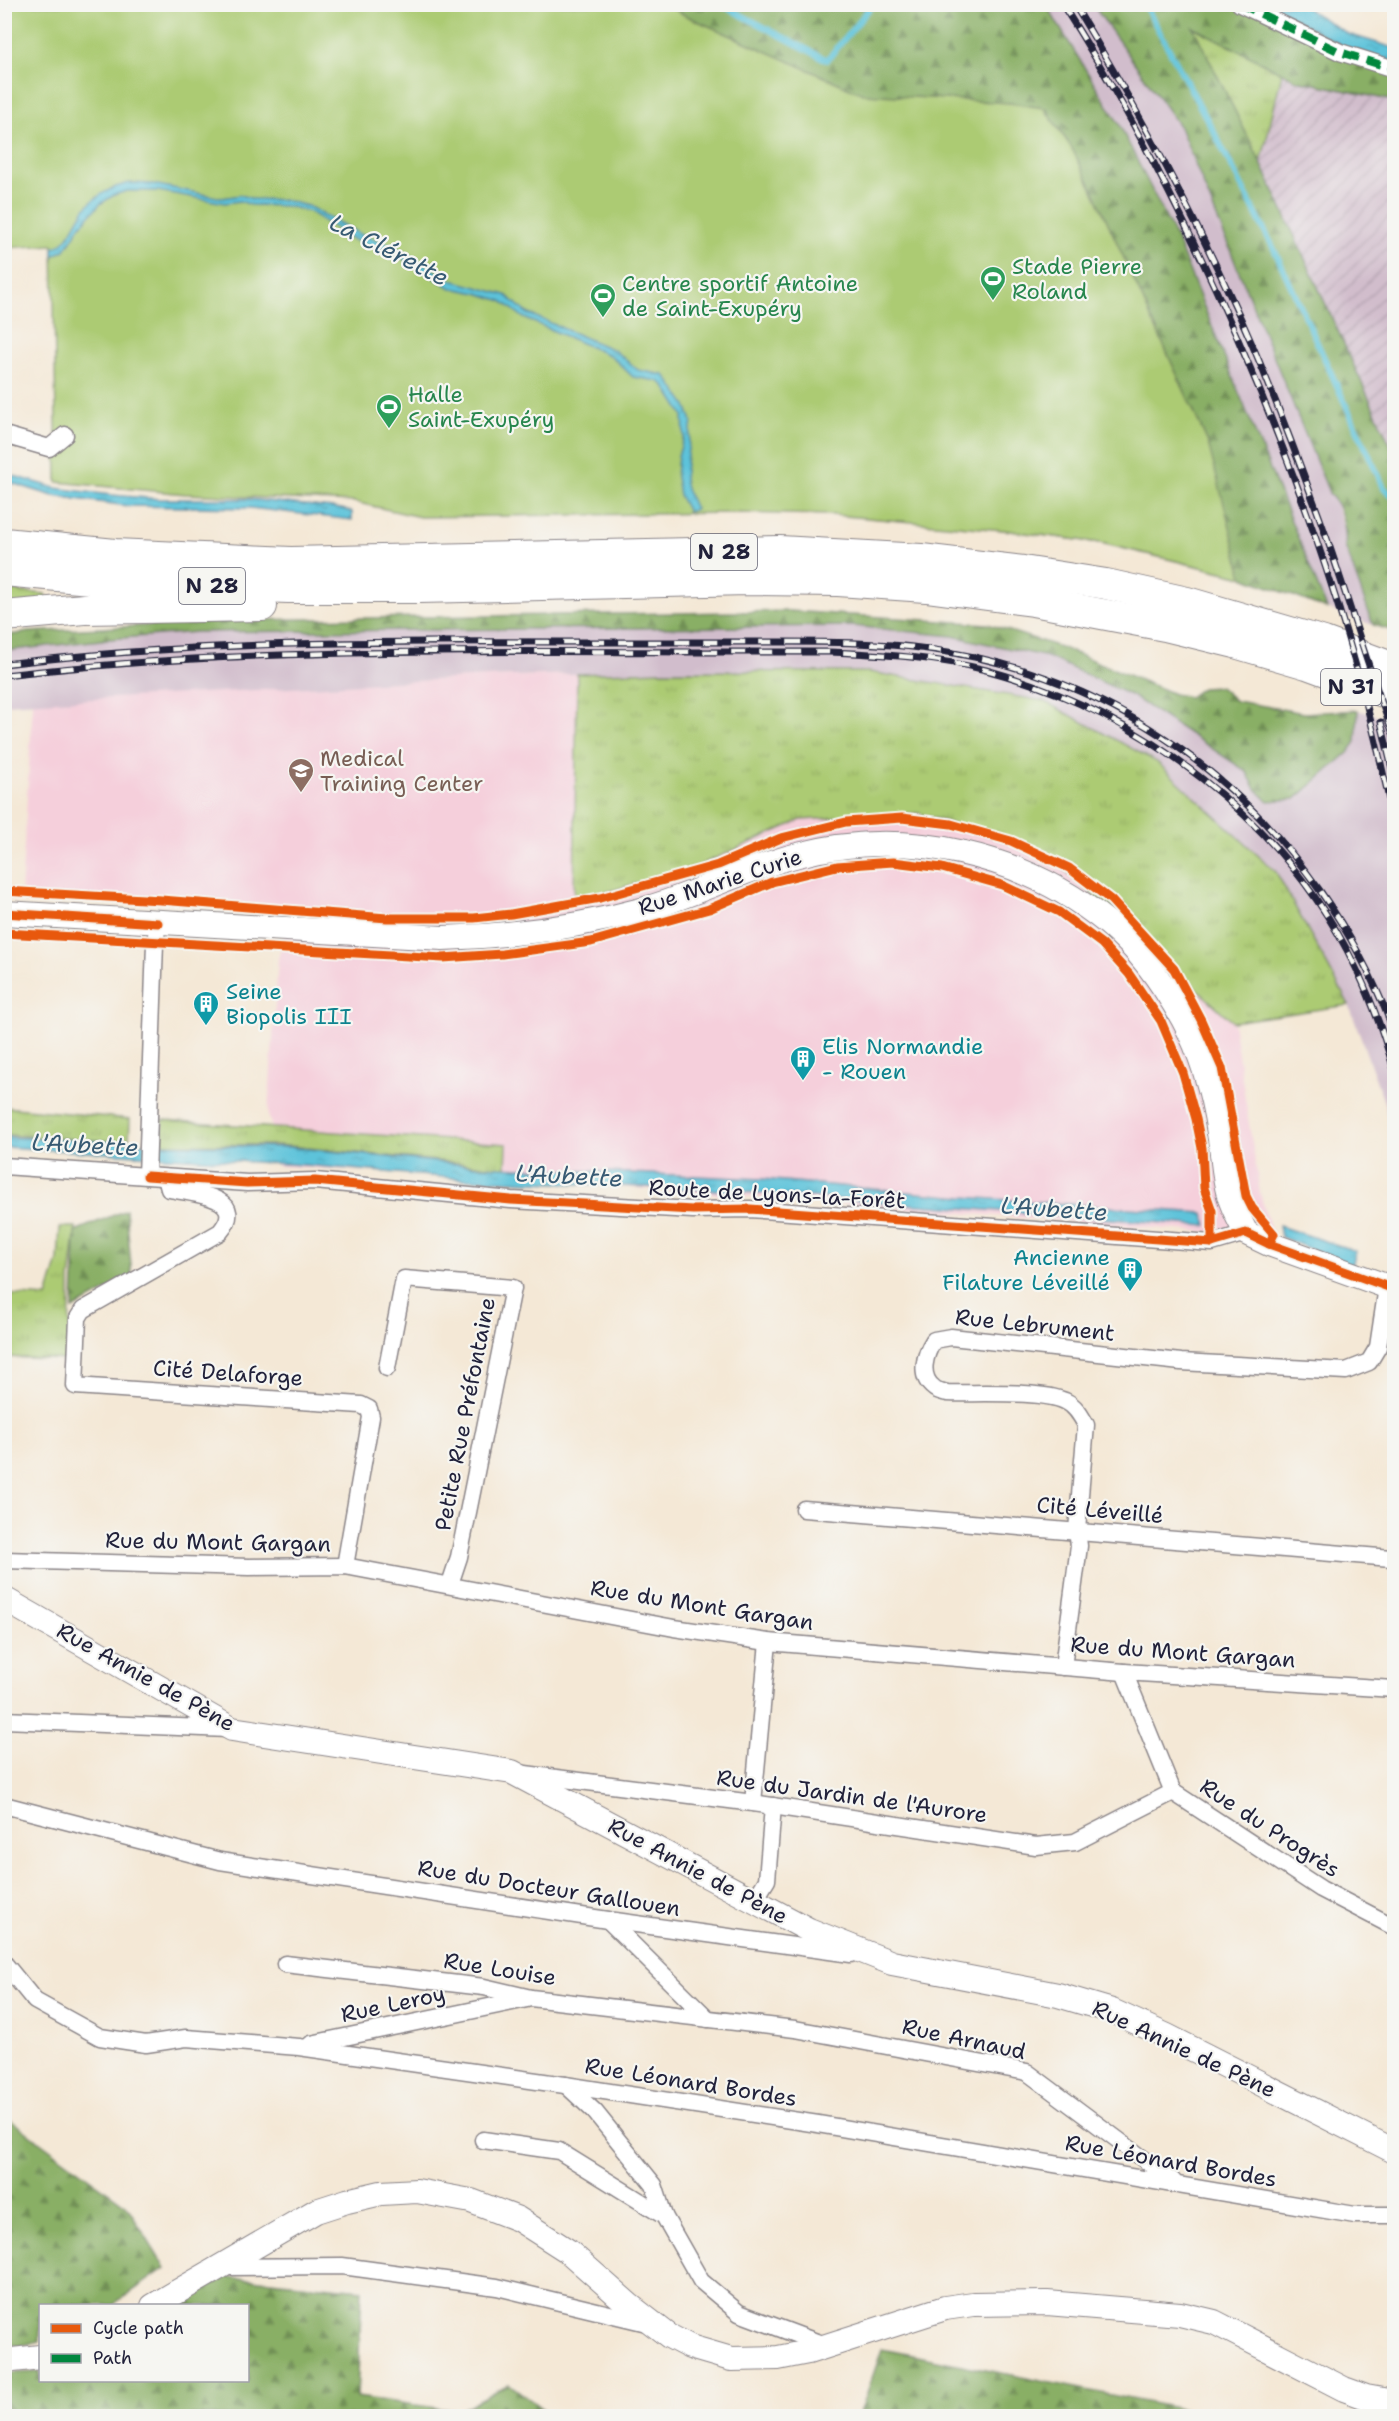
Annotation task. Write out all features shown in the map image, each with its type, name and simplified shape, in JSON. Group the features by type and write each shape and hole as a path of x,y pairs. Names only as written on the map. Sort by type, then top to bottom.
{"highway":[{"path":"4,521 74,535 115,554"},
{"name":"N 28","path":"4,543 115,554 291,562 780,551 921,559 1106,584 1187,602 1316,653 1395,696"},
{"name":"N 28","path":"4,571 179,585 420,588 747,580 838,581 926,587 1095,611 1234,643 1316,653 1395,668"},
{"path":"4,616 84,609 383,604 420,588"},
{"name":"N 31","path":"1316,653 1395,656"},
{"name":"N 31","path":"1316,653 1395,711"}],"street":[{"path":"1240,4 1340,52 1395,69"},
{"path":"4,435 49,448 66,435"},
{"name":"Rue Marie Curie","path":"4,913 443,938 497,936 609,918 645,909 770,864 832,848 884,844 912,845 969,854 1018,870 1071,896 1111,926 1149,967 1184,1020 1206,1073 1233,1207 1246,1233"},
{"path":"148,1168 155,942 158,923"},
{"name":"Route de Lyons-la-Forêt","path":"4,1166 148,1168 165,1178 247,1183 315,1181 511,1200 693,1210 750,1209 1212,1243 1246,1233"},
{"name":"Route de Lyons-la-Forêt","path":"75,1386 78,1318 83,1310 220,1232 227,1222 226,1209 216,1198 169,1189 165,1178"},
{"path":"1246,1233 1269,1244 1391,1288"},
{"name":"Petite Rue Préfontaine","path":"387,1368 405,1279 513,1288 459,1557 450,1584"},
{"name":"Rue Lebrument","path":"1063,1666 1079,1546 1077,1530 1086,1425 1080,1414 1066,1401 1046,1396 947,1393 934,1388 924,1374 927,1352 934,1340 951,1337 1181,1362 1346,1371 1369,1362 1378,1347 1391,1288"},
{"name":"Cité Delaforge","path":"75,1386 361,1405 369,1409 371,1417 345,1566"},
{"name":"Cité Léveillé","path":"804,1509 1391,1558"},
{"name":"Rue du Mont Gargan","path":"4,1560 249,1567 345,1566 674,1628 768,1642 1124,1672 1395,1689"},
{"name":"Rue Annie de Pène","path":"4,1599 232,1729 512,1772 809,1930 892,1963 1058,1995 1112,2011 1167,2036 1395,2151"},
{"path":"753,1803 768,1642"},
{"name":"Rue du Progrès","path":"1124,1672 1173,1792 1321,1889 1395,1927"},
{"path":"4,1720 232,1729"},
{"name":"Rue du Jardin de l'Aurore","path":"512,1772 753,1803 1036,1846 1075,1842 1173,1792"},
{"name":"Rue du Docteur Gallouen","path":"4,1805 220,1861 608,1920 873,1957"},
{"path":"754,1901 767,1880 773,1806"},
{"path":"608,1920 708,2019"},
{"name":"Rue Léonard Bordes","path":"4,1963 35,2001 99,2037 146,2044 186,2038 299,2047 565,2085 1355,2215 1395,2215"},
{"name":"Rue Louise","path":"285,1964 484,1987 531,1998 708,2019"},
{"name":"Rue Leroy","path":"299,2047 531,1998"},
{"name":"Rue Arnaud","path":"708,2019 795,2029 1027,2072 1177,2184"},
{"path":"565,2085 595,2112 654,2185 664,2216 702,2281 739,2313 827,2346"},
{"path":"483,2140 560,2151 664,2216"},
{"path":"156,2304 316,2211 381,2193 427,2193 479,2203 518,2218 568,2251 651,2324 690,2347 731,2359 778,2358 827,2346 920,2316 973,2304 1047,2303 1180,2314 1214,2322 1344,2389 1366,2397 1395,2402"},
{"path":"219,2266 342,2266 497,2287 651,2324"},
{"path":"4,2361 39,2357"}],"shaded area":[{"path":"1046,5 1093,5 1180,127 1330,495 1335,500 1346,535 1345,546 1373,625 1327,609 1176,238 1118,122"},
{"path":"1192,26 1296,80 1394,101 1394,453 1261,163"},
{"path":"853,626 952,636 1048,657 1132,696 1247,771 1256,789 1356,742 1358,710 1394,721 1394,1148 1385,1105 1349,1005 1276,872 661,671 487,677 5,704 4,651 110,639 197,632"},
{"path":"577,674 575,897 698,866 801,820 918,813 1046,853 1233,1022 1260,1193 1273,1237 570,1183 277,1166 278,1145 268,1115 278,959 292,906 21,894 33,701"}],"green space":[{"name":"Centre sportif Antoine de Saint-Exupéry","path":"4,5 667,5 686,16 863,94 1009,103 1044,108 1071,147 1092,188 1208,443 1243,577 1101,543 1003,530 833,515 735,513 420,517 354,502 186,494 57,482 53,245 5,248"},
{"path":"667,5 1046,5 1118,122 1176,238 1327,609 1243,577 1101,543 1004,530 1208,443 1092,188 1071,147 1044,108 1009,103 863,94 686,16"},
{"path":"1093,5 1271,5 1311,28 1394,62 1394,101 1296,80 1193,27 1261,163 1394,453 1394,631 1373,625 1345,546 1341,512 1330,495 1180,127"},
{"path":"1192,26 1282,73 1261,163"},
{"path":"5,590 45,594 47,600 5,607"},
{"path":"790,611 988,624 1063,648 1174,694 1189,697 1202,688 1220,687 1236,701 1304,713 1358,710 1356,742 1348,753 1295,799 1268,801 1256,789 1246,771 1132,696 1048,657 952,636 853,626 197,632 5,651 4,636 28,632 245,620"},
{"path":"661,671 869,672 1044,701 1157,762 1276,872 1349,1005 1233,1022 1046,853 918,813 801,820 698,866 603,893 574,897 577,674"},
{"path":"4,1107 130,1119 129,1142 5,1135"},
{"path":"163,1120 507,1144 506,1168 278,1145 162,1144"},
{"path":"126,1210 132,1277 73,1309 75,1231"},
{"path":"60,1227 76,1227 70,1280 69,1360 5,1357 5,1294 47,1297 58,1260"},
{"path":"5,2116 127,2206 165,2268 114,2304 39,2304 39,2341 20,2346 5,2344"},
{"path":"228,2277 362,2290 357,2397 459,2411 509,2384 552,2416 5,2416 4,2373 39,2372 39,2382 249,2382 249,2304 173,2304"},
{"path":"882,2349 1216,2416 859,2416"}],"water":[{"path":"1271,5 1301,5 1348,34 1394,48 1394,62 1345,47"},
{"name":"La Clérette","path":"130,183 153,184 222,198 241,195 253,199 284,200 308,206 362,235 392,245 451,280 506,295 527,313 614,350 638,370 665,375 686,405 692,421 684,478 695,509 688,512 679,495 676,477 678,456 684,437 683,415 664,385 658,381 633,377 611,356 524,318 502,301 451,288 390,251 354,240 308,211 286,206 251,205 240,201 225,203 158,191 127,191 114,195 100,204 81,225 65,250 53,256 53,248 69,236 88,205 108,191"},
{"path":"4,473 56,488 111,495 161,499 248,499 342,509 352,512 352,520 250,508 128,506 53,496 5,481"},
{"name":"L'Aubette","path":"4,1137 289,1147 476,1166 762,1179 963,1197 1204,1213 1207,1226 715,1190 465,1179 304,1165 5,1147"},
{"path":"1279,1226 1356,1251 1352,1266 1281,1237"}],"waterway":[{"path":"720,4 827,60 873,4"},
{"path":"1147,9 1274,249 1384,488 1394,497"}],"railway":[{"path":"1062,4 1111,85 1178,209 1237,337 1286,455 1329,576 1348,638 1381,762 1394,824"},
{"path":"1074,4 1175,183 1253,346 1316,508 1394,736"},
{"path":"4,664 143,651 282,644 799,642 907,646 1007,665 1082,692 1151,729 1214,775 1271,829 1320,891 1361,959 1394,1032"},
{"path":"4,675 210,658 519,651 829,652 928,659 986,670 1044,689 1100,714 1153,744 1203,780 1249,820 1291,865 1326,915 1356,968 1367,993 1394,1070"},
{"path":"1381,722 1394,777"}],"marked path":[{"path":"1240,4 1340,52 1394,69"}],"cycle path":[{"path":"4,891 161,900 387,918 474,918 511,914 600,898 718,865 781,838 846,822 902,818 951,824 1011,841 1069,868 1111,900 1174,969 1201,1020 1222,1068 1246,1196 1252,1208 1274,1234 1269,1244"},
{"path":"4,933 443,958 502,954 591,942 709,909 772,882 837,866 893,862 942,868 1002,885 1059,912 1102,944 1129,974 1161,1021 1183,1073 1202,1148 1204,1188 1212,1211 1212,1243"},
{"path":"4,913 158,923"},
{"path":"147,1176 247,1183 315,1181 511,1200 693,1210 750,1209 1212,1243 1246,1233 1269,1244 1394,1289"}],"place":[{"name":"Stade Pierre Roland","path":"993,302"},
{"name":"Centre sportif Antoine de Saint-Exupéry","path":"603,319"},
{"name":"Halle Saint-Exupéry","path":"389,430"},
{"name":"Medical Training Center","path":"301,794"},
{"name":"Seine Biopolis III","path":"206,1027"},
{"name":"Elis Normandie - Rouen","path":"803,1082"},
{"name":"Ancienne Filature Léveillé","path":"1130,1293"}]}
